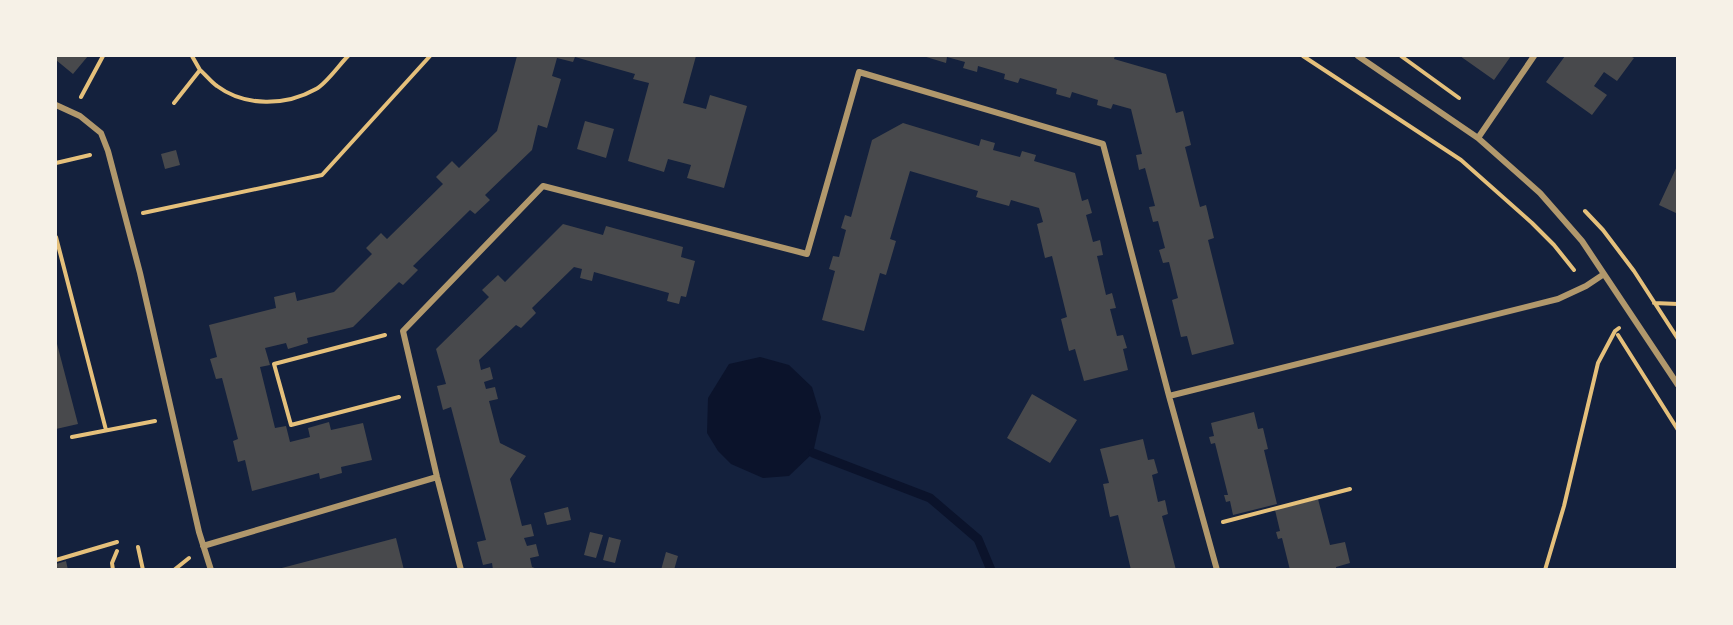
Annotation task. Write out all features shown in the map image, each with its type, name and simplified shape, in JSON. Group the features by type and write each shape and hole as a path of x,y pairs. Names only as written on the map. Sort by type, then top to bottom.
{"street":[{"path":"1358,56 1478,138 1540,193 1582,240 1677,385"},
{"path":"1478,138 1534,56"},
{"path":"461,570 403,331 543,186 807,254 859,72 1104,144 1217,570"},
{"path":"56,105 80,116 102,133 126,217 203,546 211,570"},
{"path":"1169,396 1558,299 1586,286 1604,274"},
{"path":"203,546 437,477"}],"path":[{"path":"73,113 103,56"},
{"path":"192,56 200,70 217,86 232,95 247,100 275,102 317,89 348,56"},
{"path":"126,217 322,175 430,56"},
{"path":"1303,56 1461,159 1554,245 1586,286"},
{"path":"174,103 200,70"},
{"path":"56,163 108,151"},
{"path":"56,237 106,430"},
{"path":"1634,271 1677,339"},
{"path":"1545,570 1564,506 1598,363 1615,331 1654,303 1677,304"},
{"path":"1610,322 1677,430"},
{"path":"403,331 274,364 291,425 417,393"},
{"path":"72,437 173,418"},
{"path":"1205,526 1350,489"},
{"path":"56,560 117,542"},
{"path":"138,547 143,570"},
{"path":"113,570 112,563 117,551"}],"water":[{"path":"760,357 789,365 812,387 821,417 813,453 789,476 763,478 731,464 718,451 707,433 708,398 729,364"}],"building":[{"path":"56,56 88,56 73,74 56,60"},
{"path":"517,56 696,56 683,103 706,109 710,95 747,106 724,188 687,178 691,165 668,159 664,172 628,161 649,83 633,79 635,74 575,57 573,62 557,58 552,76 561,79 547,128 538,125 532,150 485,195 490,200 475,214 470,210 413,266 418,270 403,285 399,282 353,327 307,338 308,343 288,349 286,343 265,348 270,365 260,367 275,428 286,426 290,442 310,437 308,428 329,422 331,430 363,423 372,460 341,467 342,473 320,479 319,473 252,491 245,460 238,462 233,441 238,439 222,378 216,379 210,359 217,357 209,325 276,308 274,297 295,292 297,301 334,292 372,254 366,248 381,233 387,239 443,184 436,177 452,161 459,168 497,131"},
{"path":"923,56 1115,56 1114,59 1166,74 1176,113 1183,111 1191,145 1185,147 1200,207 1206,205 1214,238 1208,240 1234,344 1192,355 1187,336 1181,337 1172,300 1178,298 1169,262 1163,263 1159,250 1165,248 1158,221 1153,222 1149,207 1155,206 1145,168 1139,170 1136,155 1142,154 1131,109 1113,104 1111,109 1097,105 1098,100 1072,92 1070,98 1056,94 1057,89 1020,78 1018,83 1004,79 1005,74 978,66 977,72 963,68 965,62 947,57 946,63"},
{"path":"1460,56 1511,56 1494,80"},
{"path":"1565,56 1630,56 1634,58 1617,81 1604,72 1594,86 1607,95 1592,115 1546,82"},
{"path":"585,121 614,129 606,158 577,149"},
{"path":"903,123 979,146 981,139 995,143 993,150 1020,157 1022,151 1036,155 1034,161 1075,173 1082,201 1088,199 1092,213 1086,215 1093,242 1100,240 1103,255 1097,256 1106,295 1112,293 1116,308 1110,309 1117,336 1123,335 1127,348 1123,349 1128,370 1084,381 1075,349 1069,351 1061,319 1067,317 1052,256 1045,258 1037,224 1043,222 1039,208 1011,200 1009,206 976,197 978,191 910,171 890,239 896,241 886,275 880,273 864,331 822,320 835,271 829,269 833,256 839,257 846,230 841,228 845,215 851,217 872,140"},
{"path":"176,150 180,165 165,169 161,154"},
{"path":"1678,164 1678,214 1659,205"},
{"path":"563,224 603,235 606,226 683,247 681,257 695,261 686,297 681,296 679,304 667,301 669,293 594,272 592,281 580,278 582,269 574,267 532,308 536,313 521,328 516,325 479,360 481,370 490,367 493,379 484,382 486,389 495,387 498,399 489,401 500,443 526,456 510,479 522,526 531,524 534,536 524,538 527,546 536,544 539,556 530,558 532,567 540,570 493,570 492,563 483,565 477,542 486,540 451,407 443,410 437,386 446,384 436,349 489,297 482,290 498,275 505,282"},
{"path":"56,340 78,424 56,429"},
{"path":"1032,394 1077,420 1050,463 1007,438"},
{"path":"1254,412 1258,429 1263,428 1268,449 1264,450 1277,504 1233,515 1230,501 1226,502 1224,495 1228,495 1215,443 1211,444 1209,437 1214,436 1211,423"},
{"path":"1143,439 1148,460 1154,459 1158,473 1152,475 1158,502 1165,500 1168,514 1162,516 1176,570 1131,570 1118,515 1110,517 1103,484 1109,483 1100,449"},
{"path":"1318,499 1330,545 1345,542 1350,563 1336,567 1336,570 1290,570 1282,538 1278,539 1276,532 1280,531 1275,510"},
{"path":"568,507 571,520 547,525 544,513"},
{"path":"590,532 603,535 596,558 584,555"},
{"path":"609,537 621,540 615,563 603,560"},
{"path":"396,538 404,570 278,570 278,569"},
{"path":"666,552 678,556 674,570 661,570"},
{"path":"66,561 68,570 56,570 56,564"}],"waterway":[{"path":"813,453 930,498 978,539 991,570"}]}
